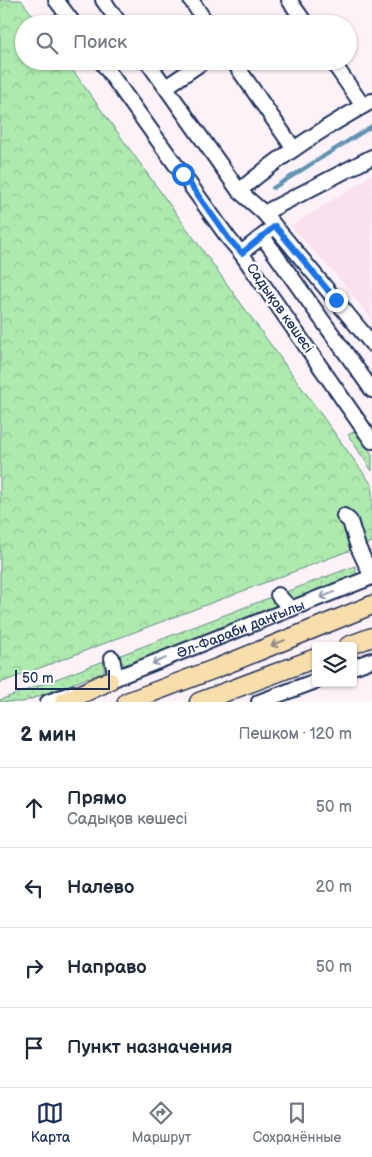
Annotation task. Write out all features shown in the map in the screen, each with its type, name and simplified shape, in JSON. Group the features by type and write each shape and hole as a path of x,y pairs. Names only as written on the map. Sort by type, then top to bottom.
{"main road":[{"name":"Әл-Фараби даңғылы","path":"127,702 217,668 372,605"},
{"path":"357,642 372,636"},
{"path":"199,702 312,660"},
{"path":"64,702 112,680"}],"street":[{"path":"56,0 67,15"},
{"path":"103,0 114,15"},
{"path":"191,0 201,15"},
{"path":"289,0 300,15"},
{"name":"Садықов көшесі","path":"107,70 229,239 242,253 371,438"},
{"path":"154,70 239,191 264,213 372,344"},
{"path":"166,87 191,70"},
{"path":"239,70 294,149"},
{"path":"239,191 265,169 294,149 368,103 340,70"},
{"path":"264,213 372,157"},
{"path":"242,253 275,226"},
{"path":"263,237 372,390"},
{"path":"344,516 350,520 358,548 372,577"},
{"name":"Әл-Фараби даңғылы","path":"48,702 112,680 372,577"},
{"path":"278,595 291,609"},
{"path":"112,658 112,680"},
{"path":"357,666 372,660"},
{"path":"258,702 312,682"}],"shaded area":[{"path":"372,175 372,320 339,278 291,226"}],"green space":[{"path":"0,0 21,0 32,15 15,15 15,70 72,70 372,485 372,542 0,683"},
{"path":"355,431 372,454 372,471 348,435"},
{"path":"355,566 357,575 292,601 283,593"},
{"path":"274,596 280,604 121,667 118,656"},
{"path":"104,661 104,672 23,702 0,702 0,700"}],"waterway":[{"path":"273,188 372,126"}],"route":[{"path":"183,174 229,239 242,253 275,226 336,300"}]}
